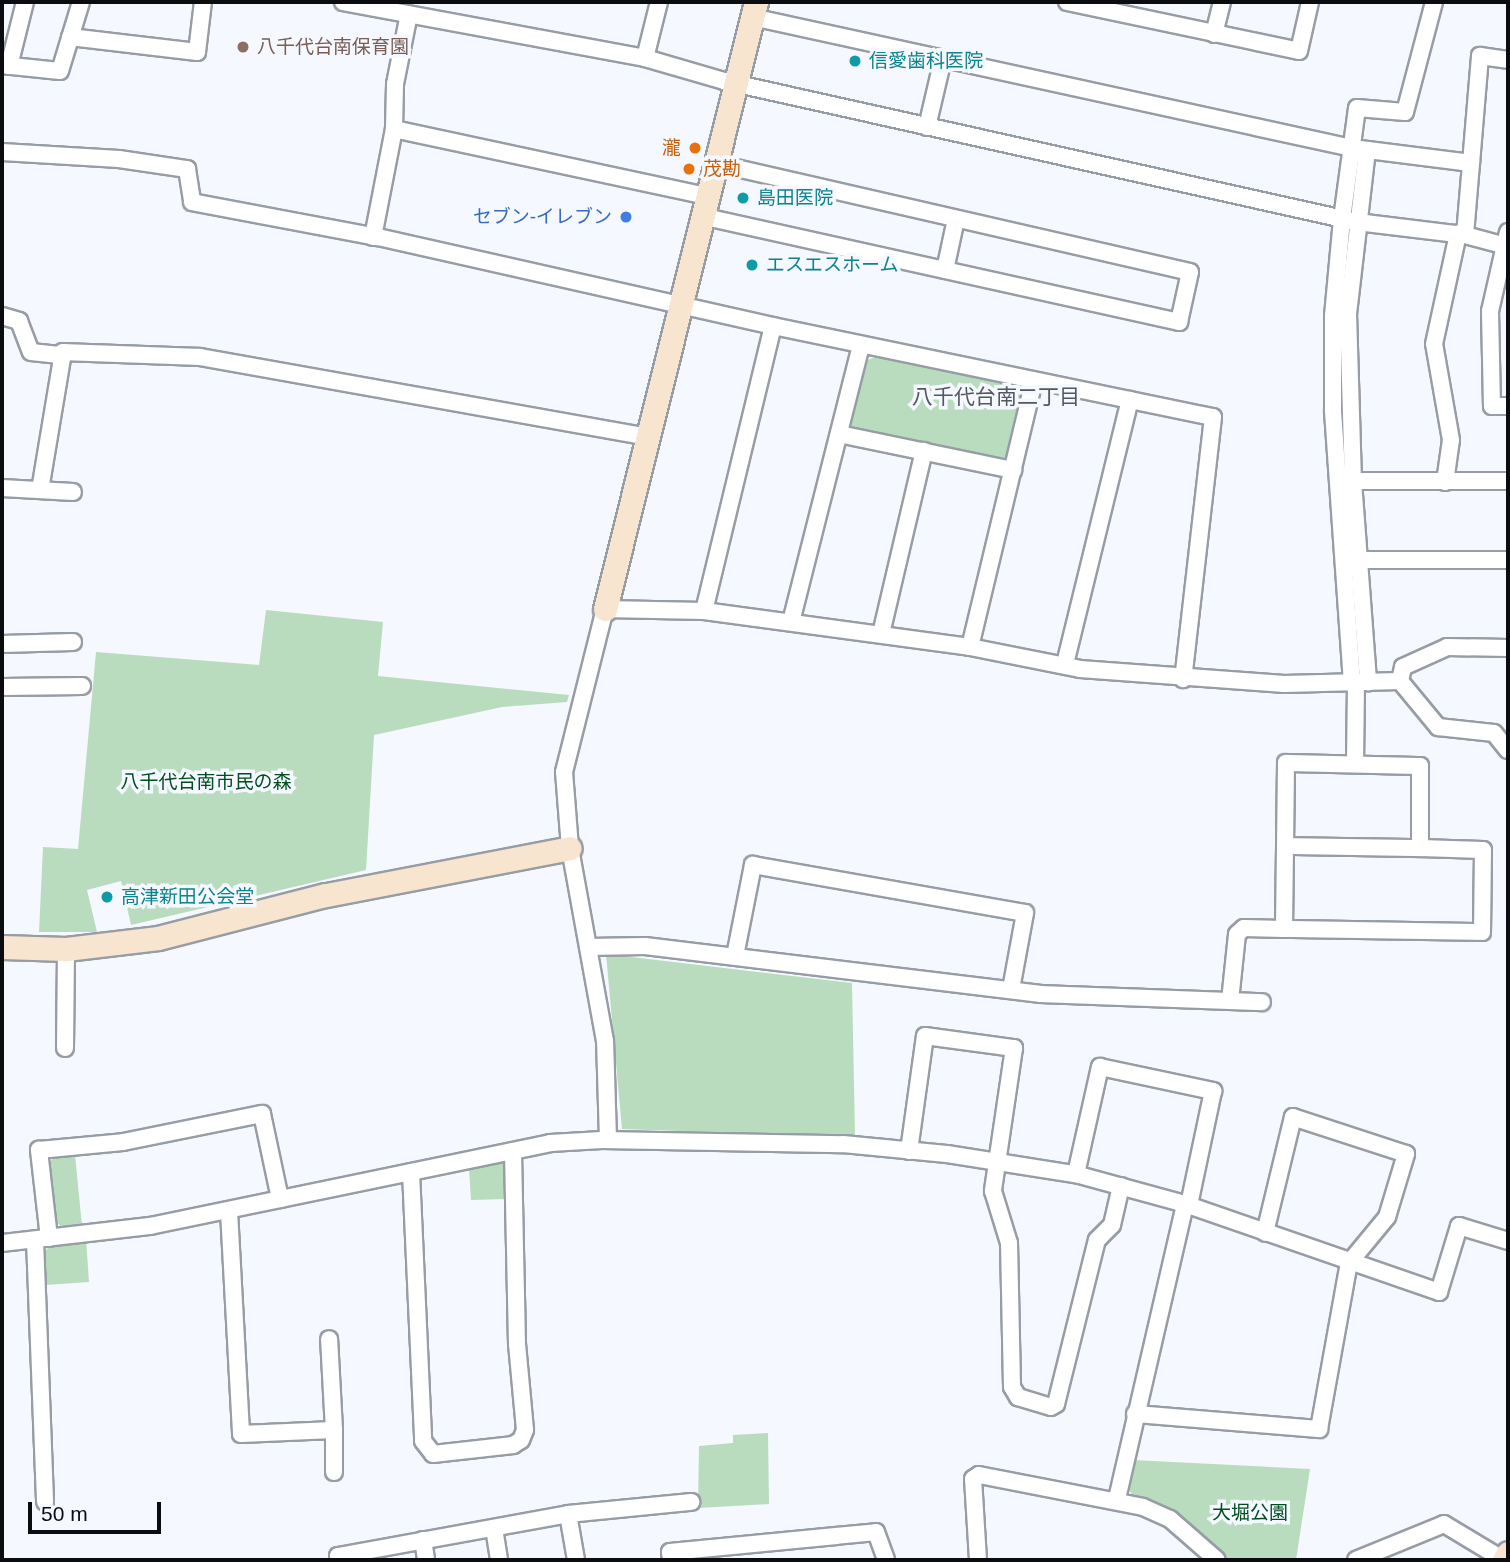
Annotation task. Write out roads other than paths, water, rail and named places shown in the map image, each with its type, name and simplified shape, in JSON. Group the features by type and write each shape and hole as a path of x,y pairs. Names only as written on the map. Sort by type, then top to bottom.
{"street":[{"path":"25,2 5,65 60,71 81,2"},
{"path":"70,37 197,52 203,2"},
{"path":"343,2 386,6 409,14 646,58 734,83 1350,220 1507,239 1490,311 1492,406 1508,406"},
{"path":"646,58 659,2"},
{"path":"1067,2 1132,9 1214,34 1299,51 1310,2"},
{"path":"1214,34 1222,2"},
{"path":"1355,764 1359,682 1333,316 1359,149 1357,108 1405,113 1434,2"},
{"path":"608,1140 605,1041 570,848 564,772 754,9 943,59 1359,149 1471,163"},
{"path":"373,237 394,129 395,84 409,14"},
{"path":"1445,482 1451,440 1434,344 1462,234 1480,56 1508,60"},
{"path":"927,127 943,59"},
{"path":"394,129 704,206 945,270 1179,322 1190,272 715,163"},
{"path":"2,152 119,159 187,169 192,202 373,237 861,345 1213,417 1183,679"},
{"path":"945,270 956,219"},
{"path":"1350,220 1348,313 1353,481 1350,560"},
{"path":"2,316 19,321 31,352 62,355 118,352 200,357 647,437"},
{"path":"704,611 773,326"},
{"path":"791,622 861,345"},
{"path":"40,490 62,355"},
{"path":"970,647 1034,381"},
{"path":"1065,664 1130,400"},
{"path":"839,434 1013,470"},
{"path":"881,634 923,451"},
{"path":"1353,481 1508,481"},
{"path":"2,488 73,492"},
{"path":"1350,560 1508,561"},
{"path":"605,609 704,611 881,634 1065,664 1183,679 1400,681"},
{"path":"2,644 73,642"},
{"path":"1400,681 1403,667 1447,647 1508,648"},
{"path":"1400,681 1438,727 1501,734 1508,750"},
{"path":"2,687 82,686"},
{"path":"1284,929 1286,763 1420,766 1420,848"},
{"path":"1230,1001 1237,934 1244,928 1482,932 1483,850 1286,846"},
{"path":"2,947 66,949 158,938 326,895 570,848"},
{"path":"735,956 753,865 1025,913 1011,989"},
{"path":"588,947 645,946 1011,989 1262,1002"},
{"path":"65,1048 66,949"},
{"path":"909,1151 925,1036 1014,1048 993,1197 1009,1243 1012,1387 1018,1397 1051,1407 1056,1404 1097,1240 1112,1225 1121,1186"},
{"path":"1076,1174 1100,1067 1213,1091 1117,1499"},
{"path":"45,1502 39,1150 123,1142 262,1114 280,1199"},
{"path":"1135,1414 1320,1429 1349,1263 1387,1217 1406,1153 1293,1117 1265,1233"},
{"path":"2,1243 229,1211 550,1143 608,1140 843,1144 1076,1174 1187,1204 1349,1263 1381,1269 1439,1292 1459,1226 1508,1241"},
{"path":"411,1172 423,1441 433,1454 513,1444 521,1440 525,1430 517,1344 513,1151"},
{"path":"229,1211 241,1434 334,1430"},
{"path":"329,1339 334,1472"},
{"path":"978,1560 973,1479 979,1475 1117,1499 1170,1519 1217,1560"},
{"path":"339,1560 338,1556 568,1514 691,1502"},
{"path":"568,1514 576,1560"},
{"path":"1356,1560 1444,1524 1504,1560 1508,1553"},
{"path":"494,1528 499,1560"},
{"path":"671,1560 670,1552 876,1532 886,1560"},
{"path":"424,1541 426,1560"}],"place":[{"name":"八千代台南保育園","path":"243,47"},
{"name":"信愛歯科医院","path":"855,61"},
{"name":"瀧","path":"695,148"},
{"name":"茂勘","path":"689,169"},
{"name":"島田医院","path":"743,198"},
{"name":"セブン-イレブン","path":"626,217"},
{"name":"エスエスホーム","path":"752,265"},
{"name":"高津新田公会堂","path":"107,897"}],"district":[{"name":"八千代台南二丁目","path":"996,397"}],"park label":[{"name":"八千代台南市民の森","path":"206,782"},
{"name":"大堀公園","path":"1250,1513"}]}
